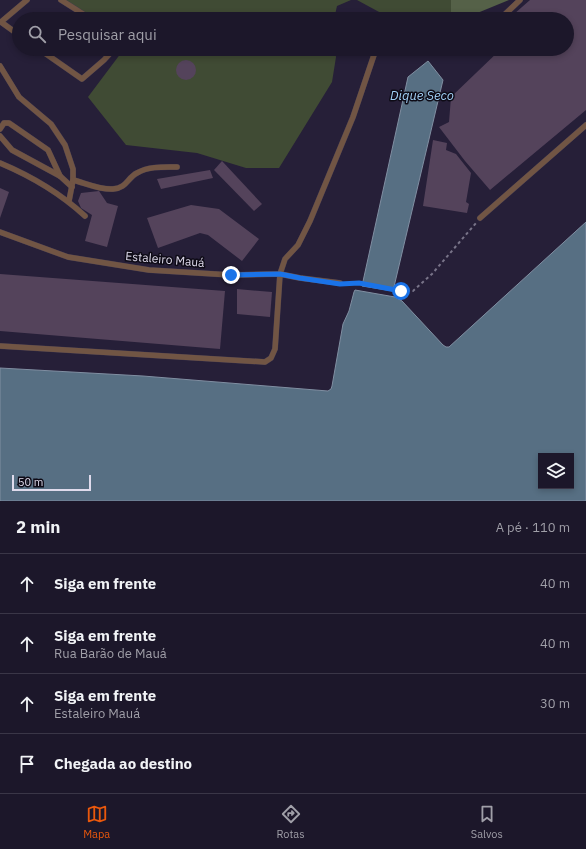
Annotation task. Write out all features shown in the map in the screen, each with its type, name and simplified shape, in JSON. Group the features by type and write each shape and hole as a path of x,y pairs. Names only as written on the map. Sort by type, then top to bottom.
{"lane":[{"path":"13,12 27,0"},
{"path":"62,0 80,12"},
{"path":"507,12 520,0"},
{"path":"12,13 0,23 12,31"},
{"path":"49,56 82,79 108,56"},
{"path":"0,346 264,362 271,358 275,349 280,274 286,259 298,245 310,221 353,117 373,56"},
{"path":"0,66 19,97 42,115 58,133 65,145 73,169 73,180 69,201"},
{"path":"0,129 4,123 9,123 48,150 60,176"},
{"path":"480,218 586,125"},
{"path":"0,136 12,150 60,176 72,188"},
{"path":"0,163 23,173 69,201 85,216"},
{"path":"73,180 106,189 114,189 124,186 136,173 154,167 177,167"},
{"name":"Estaleiro Mauá","path":"0,232 68,257 134,268 231,275 280,274 340,284"}],"path":[{"path":"340,284 359,283 401,291 413,291 432,274 480,218"}],"green space":[{"path":"60,0 351,0 337,6 336,12 78,12"},
{"path":"357,0 451,0 451,12 379,12"},
{"path":"451,0 509,0 480,12 451,12"},
{"path":"119,56 336,56 332,82 279,168 246,168 197,153 126,145 88,97"}],"water":[{"name":"Dique Seco","path":"428,61 443,80 393,291 362,286 408,77"},
{"path":"586,222 586,501 0,501 0,368 143,376 328,391 332,386 343,324 349,311 355,290 395,297 402,301 446,347 449,347"}],"building":[{"path":"530,0 586,0 586,110 490,190 439,127 449,122 451,97 494,56 574,56 574,12 516,12"},
{"path":"182,60 190,60 196,66 196,74 190,80 182,80 176,74 176,66"},
{"path":"433,140 447,143 446,150 456,154 471,173 466,202 469,204 467,213 423,206"},
{"path":"222,161 262,204 254,211 214,170"},
{"path":"210,170 213,178 161,189 157,179"},
{"path":"0,188 9,192 0,218"},
{"path":"99,191 107,203 118,206 107,247 85,241 92,215 81,208 78,201 81,193"},
{"path":"191,205 219,209 259,239 242,261 208,235 200,233 158,248 147,218"},
{"path":"0,274 225,291 220,349 0,331"},
{"path":"237,289 272,292 270,317 237,314"}],"route":[{"path":"231,275 280,274 340,284 359,283 401,291"}]}
